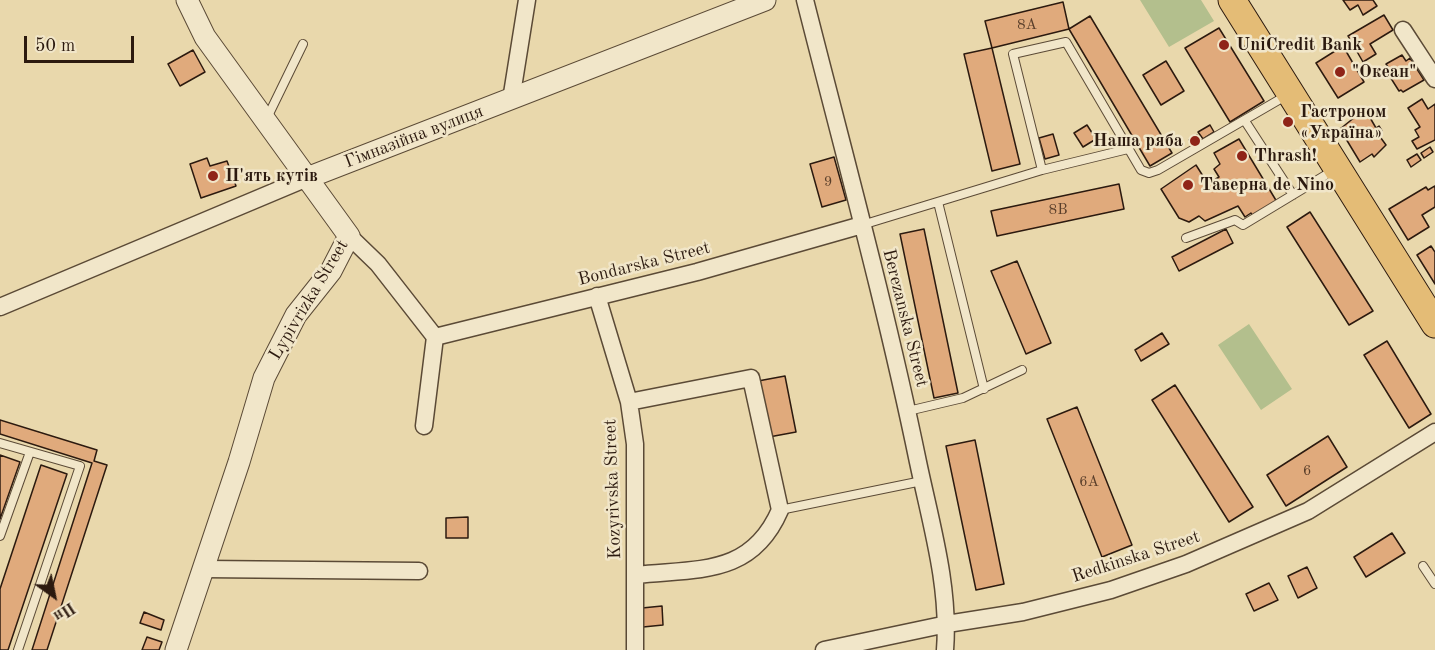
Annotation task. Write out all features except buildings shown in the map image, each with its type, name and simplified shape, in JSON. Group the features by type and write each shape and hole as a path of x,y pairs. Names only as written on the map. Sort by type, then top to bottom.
{"main road":[{"path":"1232,0 1435,324"}],"street":[{"name":"Lypivrizka Street","path":"176,650 264,378 296,315 331,271 349,236 267,119 205,37 187,0"},
{"path":"511,100 527,0"},
{"name":"Гімназійна вулиця","path":"0,307 307,178 765,0"},
{"name":"Berezanska Street","path":"805,0 908,411 944,591 947,624 945,650"},
{"path":"1403,30 1435,79"},
{"name":"Bondarska Street","path":"435,338 697,272 862,225"},
{"path":"349,236 378,264 435,338 424,426"},
{"name":"Kozyrivska Street","path":"597,296 628,402 636,464 635,650"},
{"name":"Kozyrivska Street","path":"628,402 751,378 780,510 758,547 740,559 724,565 636,575"},
{"name":"Redkinska Street","path":"824,650 947,624 1023,612 1111,590 1186,564 1308,511 1435,432"},
{"path":"204,568 419,571"}],"lane":[{"path":"1042,170 1013,54 1066,42 1128,150 1141,170 1149,172 1245,121 1290,94"},
{"path":"267,119 303,44"},
{"path":"1245,121 1293,195"},
{"path":"862,225 1042,170 1128,150"},
{"path":"1186,238 1235,220 1243,225 1337,168"},
{"path":"938,202 984,389"},
{"path":"908,411 963,398 1022,370"},
{"path":"0,443 80,466 18,650"},
{"path":"0,536 30,452"},
{"path":"780,510 922,481"},
{"path":"1423,566 1435,584"}],"green space":[{"path":"1140,0 1201,0 1214,21 1169,47"},
{"path":"1249,324 1292,389 1261,410 1218,345"}],"place":[{"name":"UniCredit Bank","path":"1224,45"},
{"name":"\"Океан\"","path":"1340,72"},
{"name":"Гастроном «Україна»","path":"1288,122"},
{"name":"Наша ряба","path":"1195,141"},
{"name":"Thrash!","path":"1242,156"},
{"name":"П'ять кутів","path":"213,176"},
{"name":"Таверна de Nino","path":"1188,185"}]}
